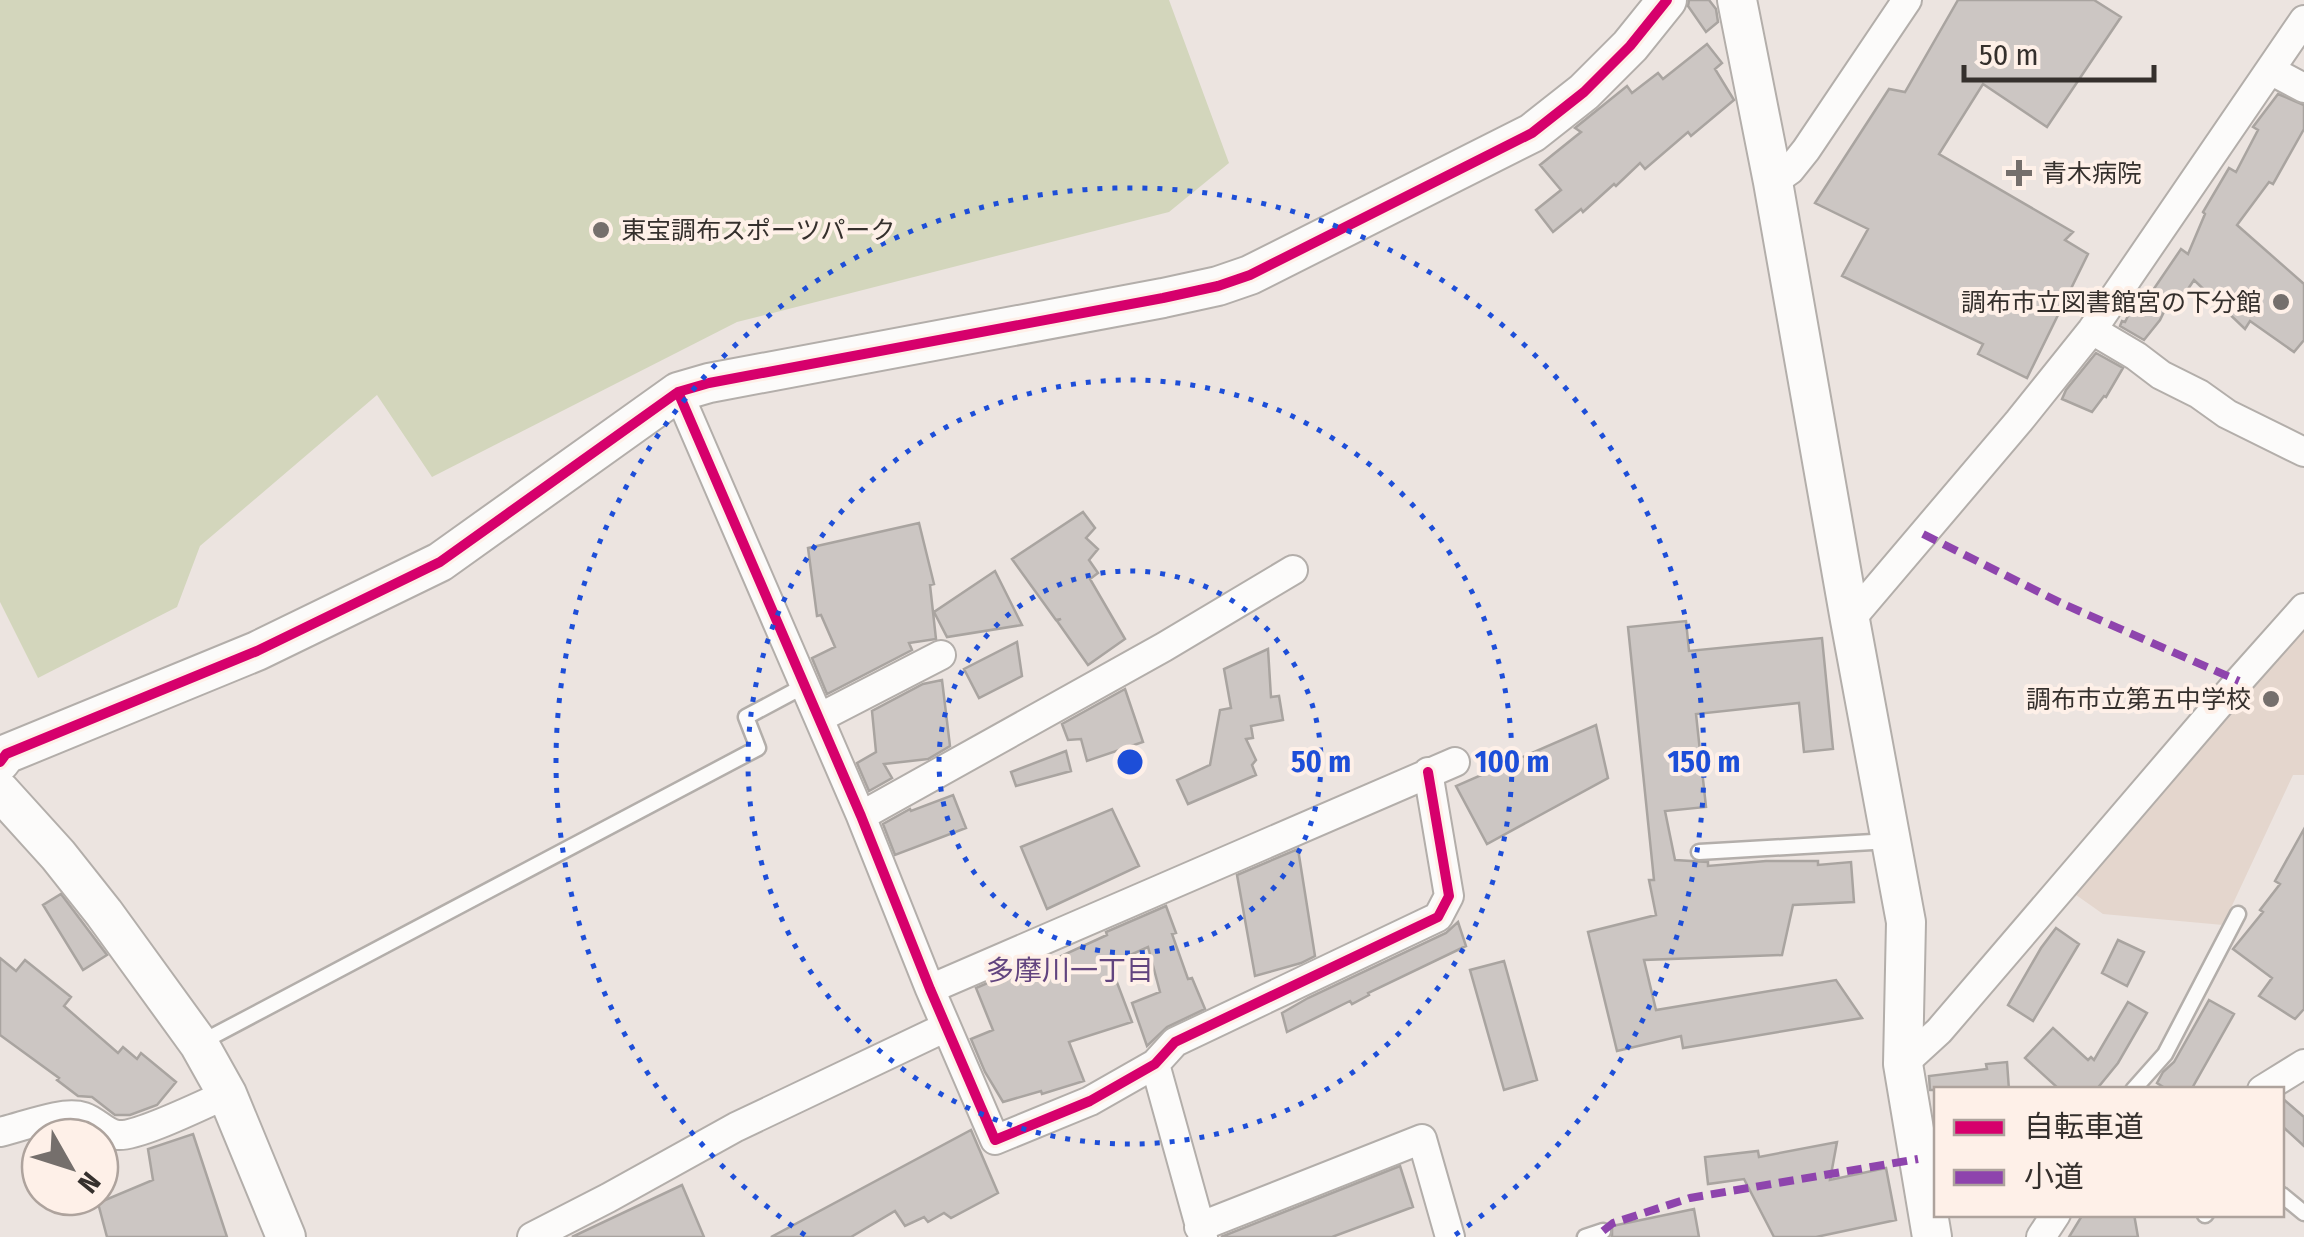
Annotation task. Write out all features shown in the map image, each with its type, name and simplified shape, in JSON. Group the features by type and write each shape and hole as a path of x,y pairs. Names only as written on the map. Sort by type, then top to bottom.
{"street":[{"path":"2,753 257,652 440,562 678,392 1181,294 1250,274 1532,133 1584,92 1630,46 1667,0"},
{"path":"1737,0 1906,922 1903,1064 1928,1164 1932,1237"},
{"path":"1773,182 1790,170 1806,150 1907,0"},
{"path":"1850,620 2092,330 2304,20"},
{"path":"2270,70 2304,88"},
{"path":"2092,330 2226,414 2304,452"},
{"path":"678,392 861,816 995,1140 1090,1101 1155,1064 1174,1042 1438,917 1449,896 1428,772"},
{"path":"861,816 1293,570"},
{"path":"1903,1064 1939,1031 2304,608"},
{"path":"819,718 941,656"},
{"path":"930,989 1454,762"},
{"path":"0,790 58,854 199,1044 228,1094 286,1237"},
{"path":"532,1237 736,1127 946,1026"},
{"path":"1155,1064 1201,1232 1422,1139 1450,1237"},
{"path":"2267,1087 2304,1064"},
{"path":"0,1132 71,1114 120,1136 228,1094"}],"lane":[{"path":"199,1044 758,748 746,717 804,686"},
{"path":"1699,852 1890,841"},
{"path":"2137,1087 2165,1054 2238,914"},
{"path":"2284,1197 2304,1213"},
{"path":"1585,1237 1603,1232"}],"shaded area":[{"name":"調布市立第五中学校","path":"2304,623 2304,775 2293,775 2223,925 2103,914 2069,890"}],"green space":[{"path":"0,0 1169,0 1229,163 1169,212 737,322 432,477 377,395 200,546 177,607 38,678 0,602"}],"building":[{"path":"1689,0 1709,0 1716,9 1718,22 1706,32 1688,6"},
{"path":"1958,0 2094,0 2121,17 2047,127 1983,84 1939,154 2073,232 2065,240 2088,254 2027,378 1978,354 1983,344 1842,276 1868,229 1815,203 1889,89 1905,92"},
{"path":"1707,44 1722,63 1715,69 1734,100 1645,169 1640,163 1616,186 1553,232 1536,210 1561,190 1540,165 1581,132 1575,128 1627,86 1632,93 1658,73 1663,79"},
{"path":"2278,94 2304,105 2304,129 2273,184 2269,182 2237,225 2304,284 2304,340 2294,352 2250,321 2245,329 2194,280 2182,298 2174,291 2160,320 2144,340 2120,326 2141,290 2149,296 2181,249 2188,254 2203,212 2229,168 2236,172 2258,130 2253,127"},
{"path":"2096,353 2123,368 2092,412 2062,399"},
{"path":"1083,512 1095,528 1086,538 1098,549 1089,560 1098,573 1090,579 1125,639 1088,665 1057,621 1061,619 1056,620 1012,559"},
{"path":"919,523 934,584 930,585 936,639 909,643 912,650 827,694 812,658 835,647 821,615 817,616 808,548"},
{"path":"995,571 1022,625 947,637 934,612"},
{"path":"1686,621 1689,651 1822,638 1833,749 1804,752 1799,703 1696,714 1706,807 1665,811 1675,860 1708,862 1708,866 1766,861 1818,861 1818,865 1851,862 1854,902 1793,905 1782,955 1644,960 1656,1010 1836,980 1862,1018 1683,1048 1681,1036 1617,1051 1588,932 1656,915 1649,880 1654,880 1628,627"},
{"path":"1017,642 1022,676 979,698 964,669"},
{"path":"1268,649 1271,697 1279,696 1283,720 1251,726 1253,738 1246,739 1256,760 1252,765 1256,775 1188,804 1177,780 1210,765 1220,710 1231,708 1224,669"},
{"path":"942,680 950,746 928,759 884,764 892,778 869,791 857,763 876,752 872,711 923,684"},
{"path":"1125,689 1143,742 1087,761 1081,739 1068,740 1062,724"},
{"path":"1596,725 1608,778 1487,844 1456,786"},
{"path":"1066,751 1071,771 1016,786 1011,772"},
{"path":"953,795 966,828 895,855 883,824 910,809"},
{"path":"1112,809 1139,866 1047,909 1021,847"},
{"path":"2304,829 2304,1009 2295,1019 2259,996 2272,978 2233,949 2280,884 2275,881"},
{"path":"1298,849 1315,956 1255,976 1237,875"},
{"path":"61,894 107,955 83,970 43,905"},
{"path":"1166,906 1188,979 1192,978 1205,1009 1167,1027 1147,1046 1132,1003 1160,992 1148,947 1110,964 1132,1022 1069,1042 1084,1081 1003,1102 971,1039 993,1030 976,988 1043,959 1044,964"},
{"path":"1458,922 1466,946 1287,1032 1282,1013 1446,933"},
{"path":"2056,928 2079,944 2033,1021 2008,1005"},
{"path":"2118,940 2144,952 2127,986 2102,973"},
{"path":"0,958 16,971 25,960 71,997 64,1006 118,1053 123,1047 137,1059 141,1053 176,1082 157,1105 130,1115 115,1115 92,1097 78,1096 0,1035"},
{"path":"1504,961 1537,1080 1504,1090 1470,970"},
{"path":"2209,1000 2234,1014 2193,1087 2163,1087 2157,1083 2174,1062"},
{"path":"2128,1002 2147,1013 2118,1063 2098,1087 2057,1087 2025,1058 2053,1028 2088,1060 2094,1060"},
{"path":"2007,1062 2009,1087 1930,1090 1929,1076 1987,1069 1986,1064"},
{"path":"2284,1100 2304,1117 2304,1146 2284,1128"},
{"path":"971,1130 998,1193 951,1218 944,1213 928,1222 924,1217 905,1226 895,1211 851,1237 771,1237"},
{"path":"193,1134 227,1237 107,1237 102,1217 120,1217 120,1194 153,1180 148,1149"},
{"path":"1837,1142 1830,1180 1886,1168 1896,1220 1816,1237 1774,1237 1744,1179 1708,1184 1705,1157 1758,1151 1759,1157"},
{"path":"1400,1166 1413,1207 1332,1237 1221,1237"},
{"path":"682,1185 704,1237 572,1237"},
{"path":"1694,1209 1699,1237 1612,1237 1612,1226"},
{"path":"2081,1217 2135,1217 2138,1237 2069,1237"}],"marked path":[{"path":"1923,534 2061,603 2239,681"},
{"path":"1603,1231 1613,1223 1690,1198 1918,1159"}],"cycle path":[{"path":"0,762 6,754 257,651 440,562 678,392 1163,298 1250,275 1532,133 1584,92 1630,46 1667,0"},
{"path":"678,392 861,816 995,1140 1090,1101 1155,1064 1175,1042 1438,917 1449,896 1428,772"}],"place":[{"name":"青木病院","path":"2019,173"},
{"name":"東宝調布スポーツパーク","path":"601,230"},
{"name":"調布市立図書館宮の下分館","path":"2281,302"},
{"name":"調布市立第五中学校","path":"2271,699"}],"district":[{"name":"多摩川一丁目","path":"1070,970"}]}
